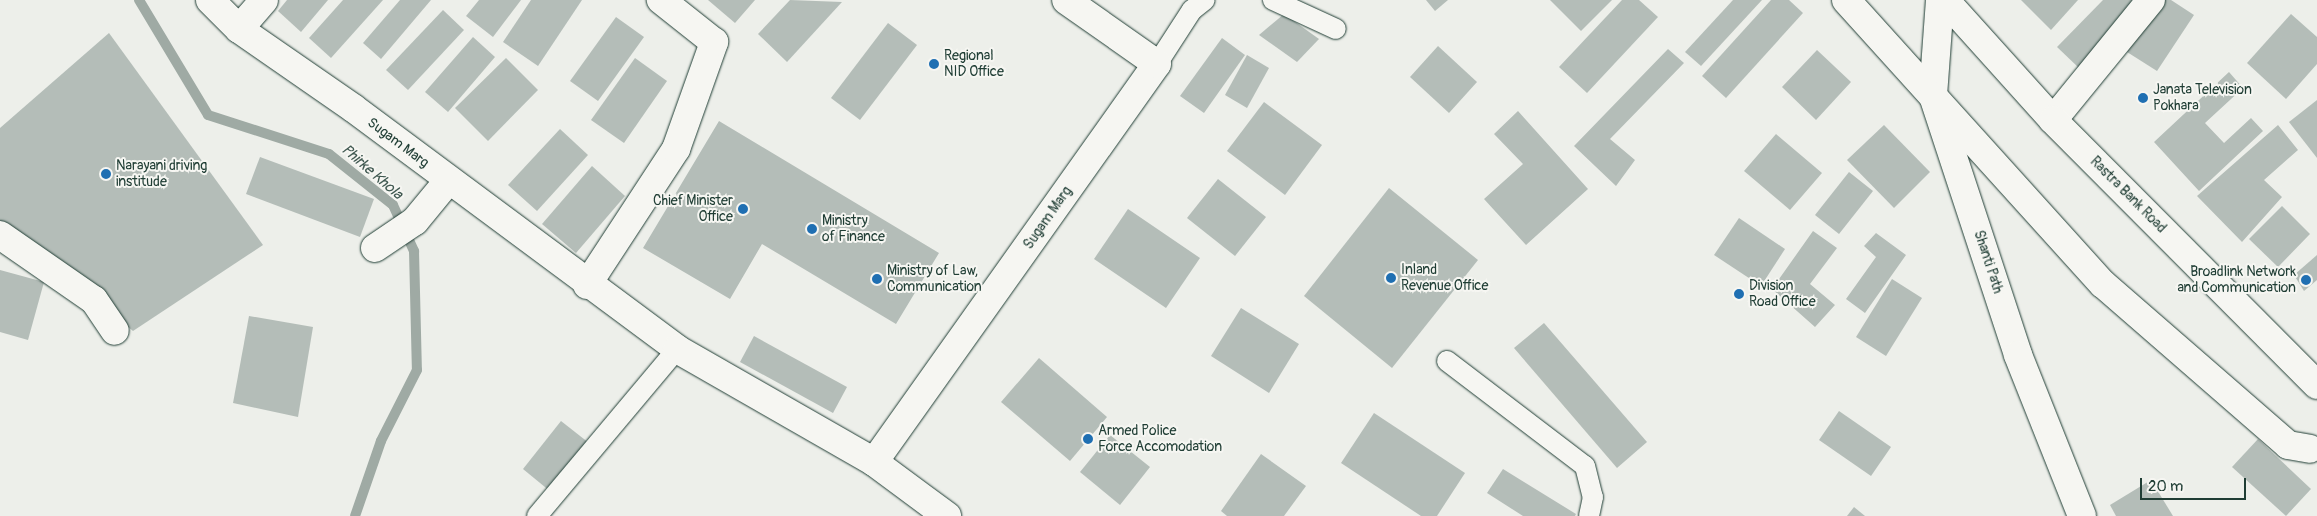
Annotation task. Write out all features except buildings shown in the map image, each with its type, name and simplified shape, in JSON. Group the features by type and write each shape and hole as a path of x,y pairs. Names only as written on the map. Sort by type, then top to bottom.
{"street":[{"name":"Sugam Marg","path":"210,0 239,29 677,349 874,462 947,516"},
{"path":"239,29 264,0"},
{"path":"587,285 676,149 714,42 661,0"},
{"path":"1066,0 1157,64"},
{"path":"1846,0 2103,284 2288,445 2310,449"},
{"name":"Shanti Path","path":"1940,0 1933,96 2018,355 2082,516"},
{"name":"Rastra Bank Road","path":"1945,0 2053,120 2317,385"},
{"path":"2053,120 2138,20 2151,0"},
{"name":"Sugam Marg","path":"874,462 1157,64"},
{"path":"379,245 415,221 448,181"},
{"path":"0,235 94,300 114,331"}],"lane":[{"path":"1157,64 1192,10 1205,0"},
{"path":"1273,0 1336,30"},
{"path":"536,516 677,349"},
{"path":"1447,361 1585,466 1593,497 1589,516"}],"waterway":[{"name":"Phirke Khola","path":"139,0 208,115 329,154 393,205 414,251 417,370 381,441 355,516"}],"place":[{"name":"Regional NID Office","path":"934,64"},
{"name":"Janata Television Pokhara","path":"2143,98"},
{"name":"Narayani driving institude","path":"106,174"},
{"name":"Chief Minister Office","path":"743,209"},
{"name":"Ministry of Finance","path":"812,229"},
{"name":"Inland Revenue Office","path":"1391,278"},
{"name":"Ministry of Law, Communication","path":"877,279"},
{"name":"Broadlink Network and Communication","path":"2306,280"},
{"name":"Division Road Office","path":"1739,294"},
{"name":"Armed Police Force Accomodation","path":"1088,439"}]}
